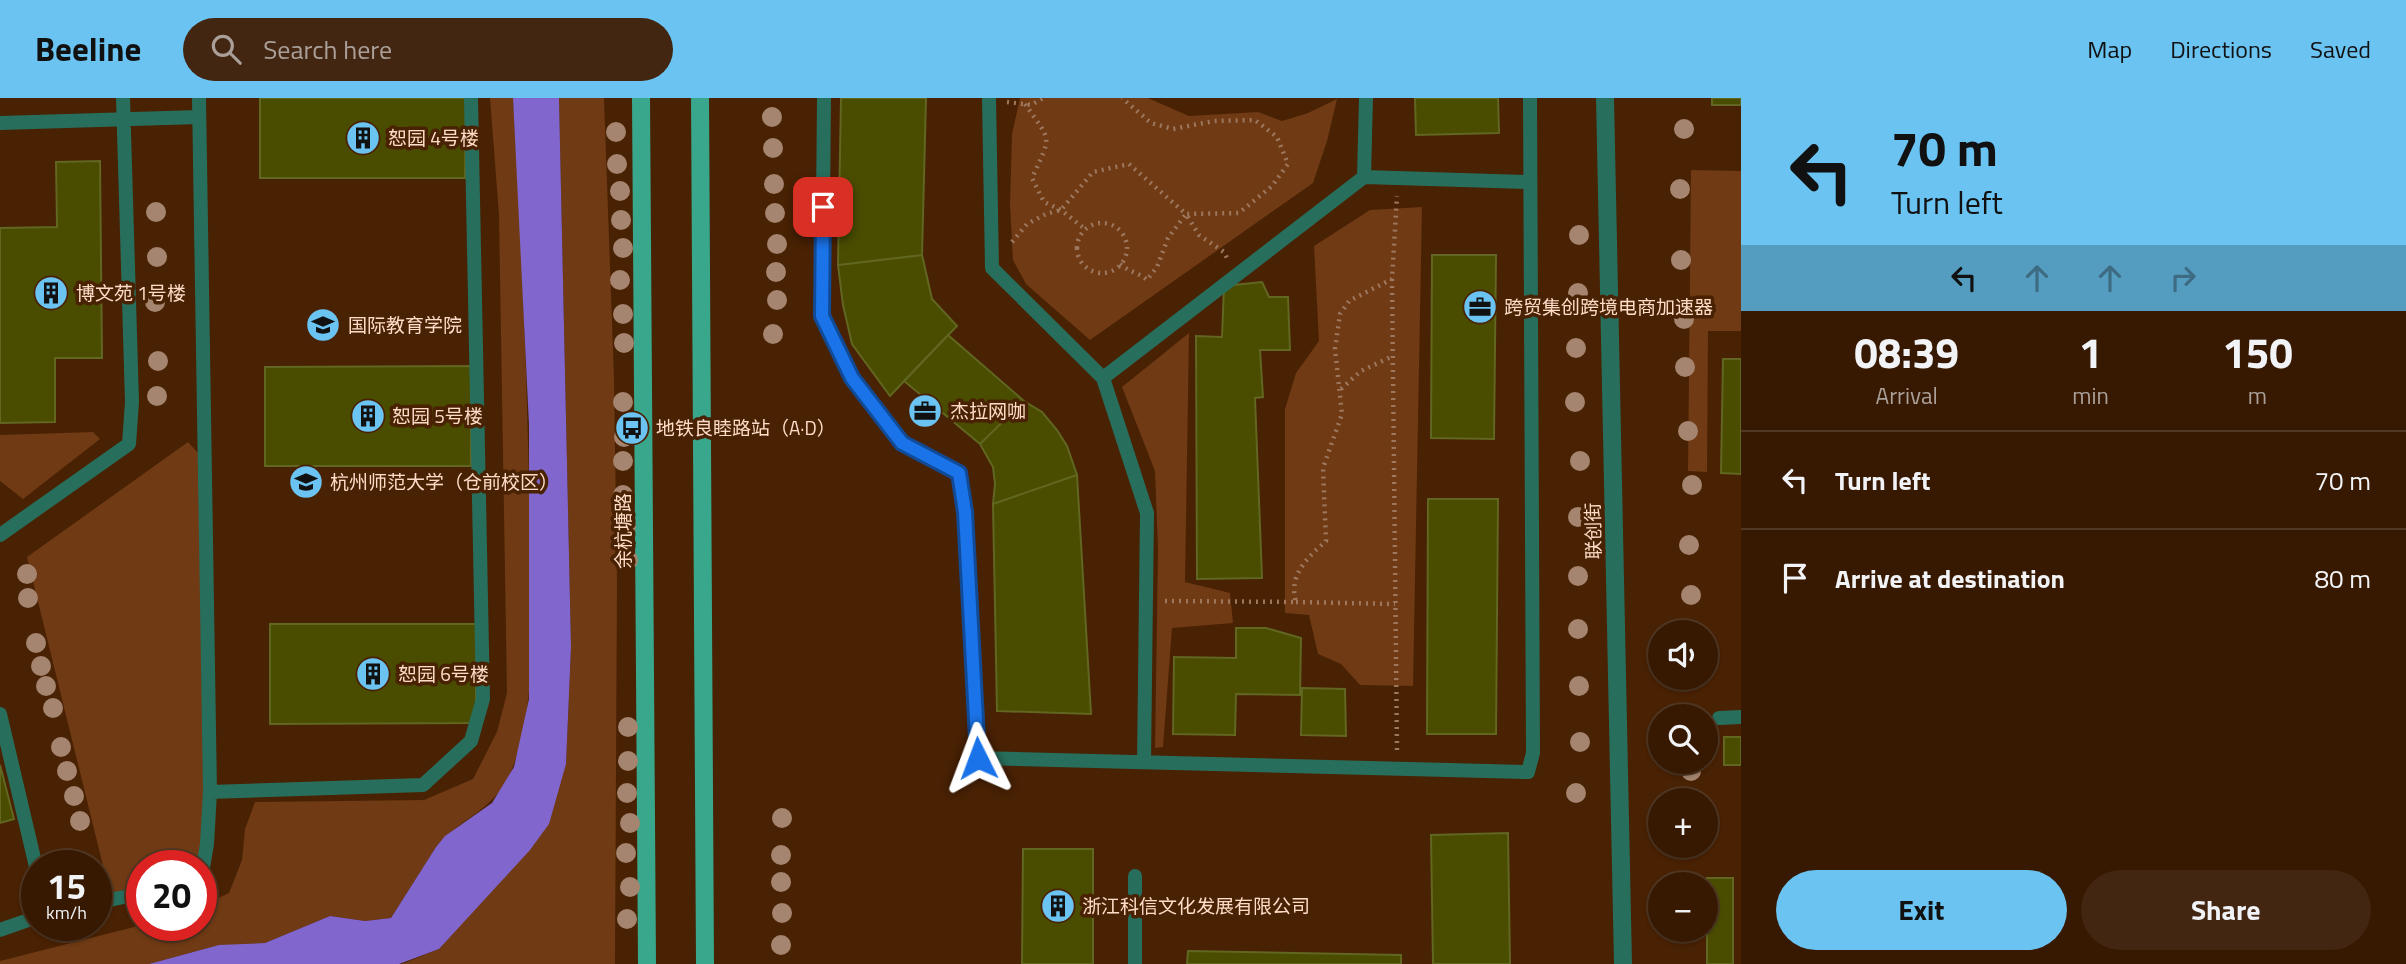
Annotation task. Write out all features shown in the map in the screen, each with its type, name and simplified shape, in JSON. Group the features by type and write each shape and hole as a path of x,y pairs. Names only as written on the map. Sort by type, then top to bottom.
{"main road":[{"name":"余杭塘路","path":"641,98 647,964"},
{"path":"700,98 705,964"}],"street":[{"name":"联创街","path":"1605,98 1623,964"}],"lane":[{"path":"0,535 129,444 132,402 123,98"},
{"path":"199,98 210,792 206,850"},
{"path":"210,792 423,785 471,741 483,699 471,98"},
{"path":"824,98 822,316 852,378 902,443 959,473 965,512 978,758 1528,772 1532,753 1530,98"},
{"path":"989,98 992,268 1103,379 1147,513 1144,762"},
{"path":"1364,177 1366,98"},
{"path":"0,123 199,117"},
{"path":"1103,379 1364,177 1530,182"},
{"path":"0,714 32,850"},
{"path":"1720,718 1741,717"},
{"path":"1135,876 1135,964"},
{"path":"0,930 21,922"}],"path":[{"path":"989,98 1031,105 1043,98"},
{"path":"1122,98 1151,123 1173,129 1214,121 1255,120 1277,137 1288,164 1272,186 1239,213 1186,214"},
{"path":"1025,104 1045,129 1048,139 1032,178 1044,202 1061,210 1085,229"},
{"path":"992,268 1027,224 1061,210 1093,172 1129,164 1186,214 1199,234 1224,252 1237,275"},
{"path":"1397,769 1392,279 1398,178"},
{"path":"1120,264 1147,280 1157,267 1168,238 1186,214"},
{"path":"1108,223 1122,233 1127,249 1120,264 1114,270 1098,272 1084,265 1077,251 1080,236 1085,229 1092,225 1108,223"},
{"path":"1296,602 1292,589 1304,560 1326,541 1323,468 1342,414 1335,349 1340,314 1349,301 1392,279"},
{"path":"1340,390 1361,371 1393,356"},
{"path":"1146,601 1395,604"}],"shaded area":[{"path":"490,98 513,98 524,320 531,657 530,686 521,742 505,783 488,804 446,836 436,847 391,918 365,921 330,916 265,943 216,946 149,964 0,964 0,961 79,941 112,941 112,933 126,929 126,941 217,941 217,899 229,893 242,860 245,829 255,802 424,800 473,779 497,732 507,693 499,215"},
{"path":"513,98 559,98 571,647 566,764 549,824 530,850 439,949 399,964 149,964 219,945 265,943 330,916 365,921 391,918 436,847 445,836 492,803 514,767 529,699 529,425"},
{"path":"559,98 604,98 614,378 617,581 615,964 402,964 439,949 461,924 566,764 571,647"},
{"path":"1020,98 1148,98 1189,116 1258,112 1282,121 1308,113 1337,99 1313,183 1090,340 1026,284 1013,260 1010,205 1012,134"},
{"path":"1691,170 1741,171 1741,331 1708,331 1707,472 1688,471"},
{"path":"1422,207 1413,686 1360,685 1341,664 1318,654 1309,615 1285,613 1285,409 1296,373 1319,341 1314,246 1370,210"},
{"path":"1189,333 1185,582 1230,593 1233,623 1172,628 1163,747 1155,748 1158,550 1155,471 1122,387"},
{"path":"93,432 100,439 23,499 0,481 0,435"},
{"path":"188,442 200,455 206,834 200,850 126,850 126,889 112,893 112,850 99,850 27,557"}],"building":[{"name":"恕园 4号楼","path":"260,98 466,98 465,178 260,178"},
{"path":"841,98 926,98 922,255 838,265"},
{"path":"1415,98 1498,98 1499,133 1416,135"},
{"path":"1712,98 1741,98 1741,105 1712,105"},
{"name":"博文苑 1号楼","path":"100,161 102,358 55,358 55,422 0,423 0,228 57,227 56,162"},
{"path":"922,255 932,299 957,326 890,396 852,344 838,265"},
{"path":"1432,255 1496,255 1494,439 1431,438"},
{"path":"1262,282 1269,297 1288,297 1290,350 1260,350 1263,397 1255,398 1262,578 1197,579 1196,336 1222,337 1224,286"},
{"path":"948,335 1024,401 980,444 904,381"},
{"path":"1723,359 1741,359 1741,474 1721,473"},
{"name":"恕园 5号楼","path":"471,366 471,466 265,466 265,367"},
{"path":"1024,401 1042,412 1057,430 1067,446 1077,475 993,504 993,467 980,444"},
{"path":"1077,475 1091,714 997,711 993,504"},
{"path":"1428,499 1498,499 1496,734 1427,734"},
{"name":"恕园 6号楼","path":"270,624 476,624 476,723 270,724"},
{"path":"1236,628 1266,628 1301,638 1300,695 1236,694 1235,735 1173,734 1174,657 1236,658"},
{"path":"1302,688 1345,689 1346,736 1301,735"},
{"path":"1724,737 1741,737 1741,765 1724,765"},
{"path":"0,765 14,819 0,823"},
{"path":"1508,833 1510,964 1433,964 1431,835"},
{"name":"浙江科信文化发展有限公司","path":"1023,849 1093,849 1093,964 1022,964"},
{"path":"1718,878 1733,878 1733,964 1707,964 1707,942 1718,942"},
{"path":"1188,951 1401,955 1401,964 1187,964"}],"place":[{"name":"恕园 4号楼","path":"363,138"},
{"name":"博文苑 1号楼","path":"51,293"},
{"name":"跨贸集创跨境电商加速器","path":"1480,307"},
{"name":"国际教育学院","path":"323,325"},
{"name":"杰拉网咖","path":"925,411"},
{"name":"恕园 5号楼","path":"368,416"},
{"name":"地铁良睦路站（A·D）","path":"632,428"},
{"name":"杭州师范大学（仓前校区）","path":"306,482"},
{"name":"恕园 6号楼","path":"373,674"},
{"name":"浙江科信文化发展有限公司","path":"1058,906"}],"route":[{"path":"823,207 822,316 852,378 902,443 959,473 965,512 978,758"}]}
